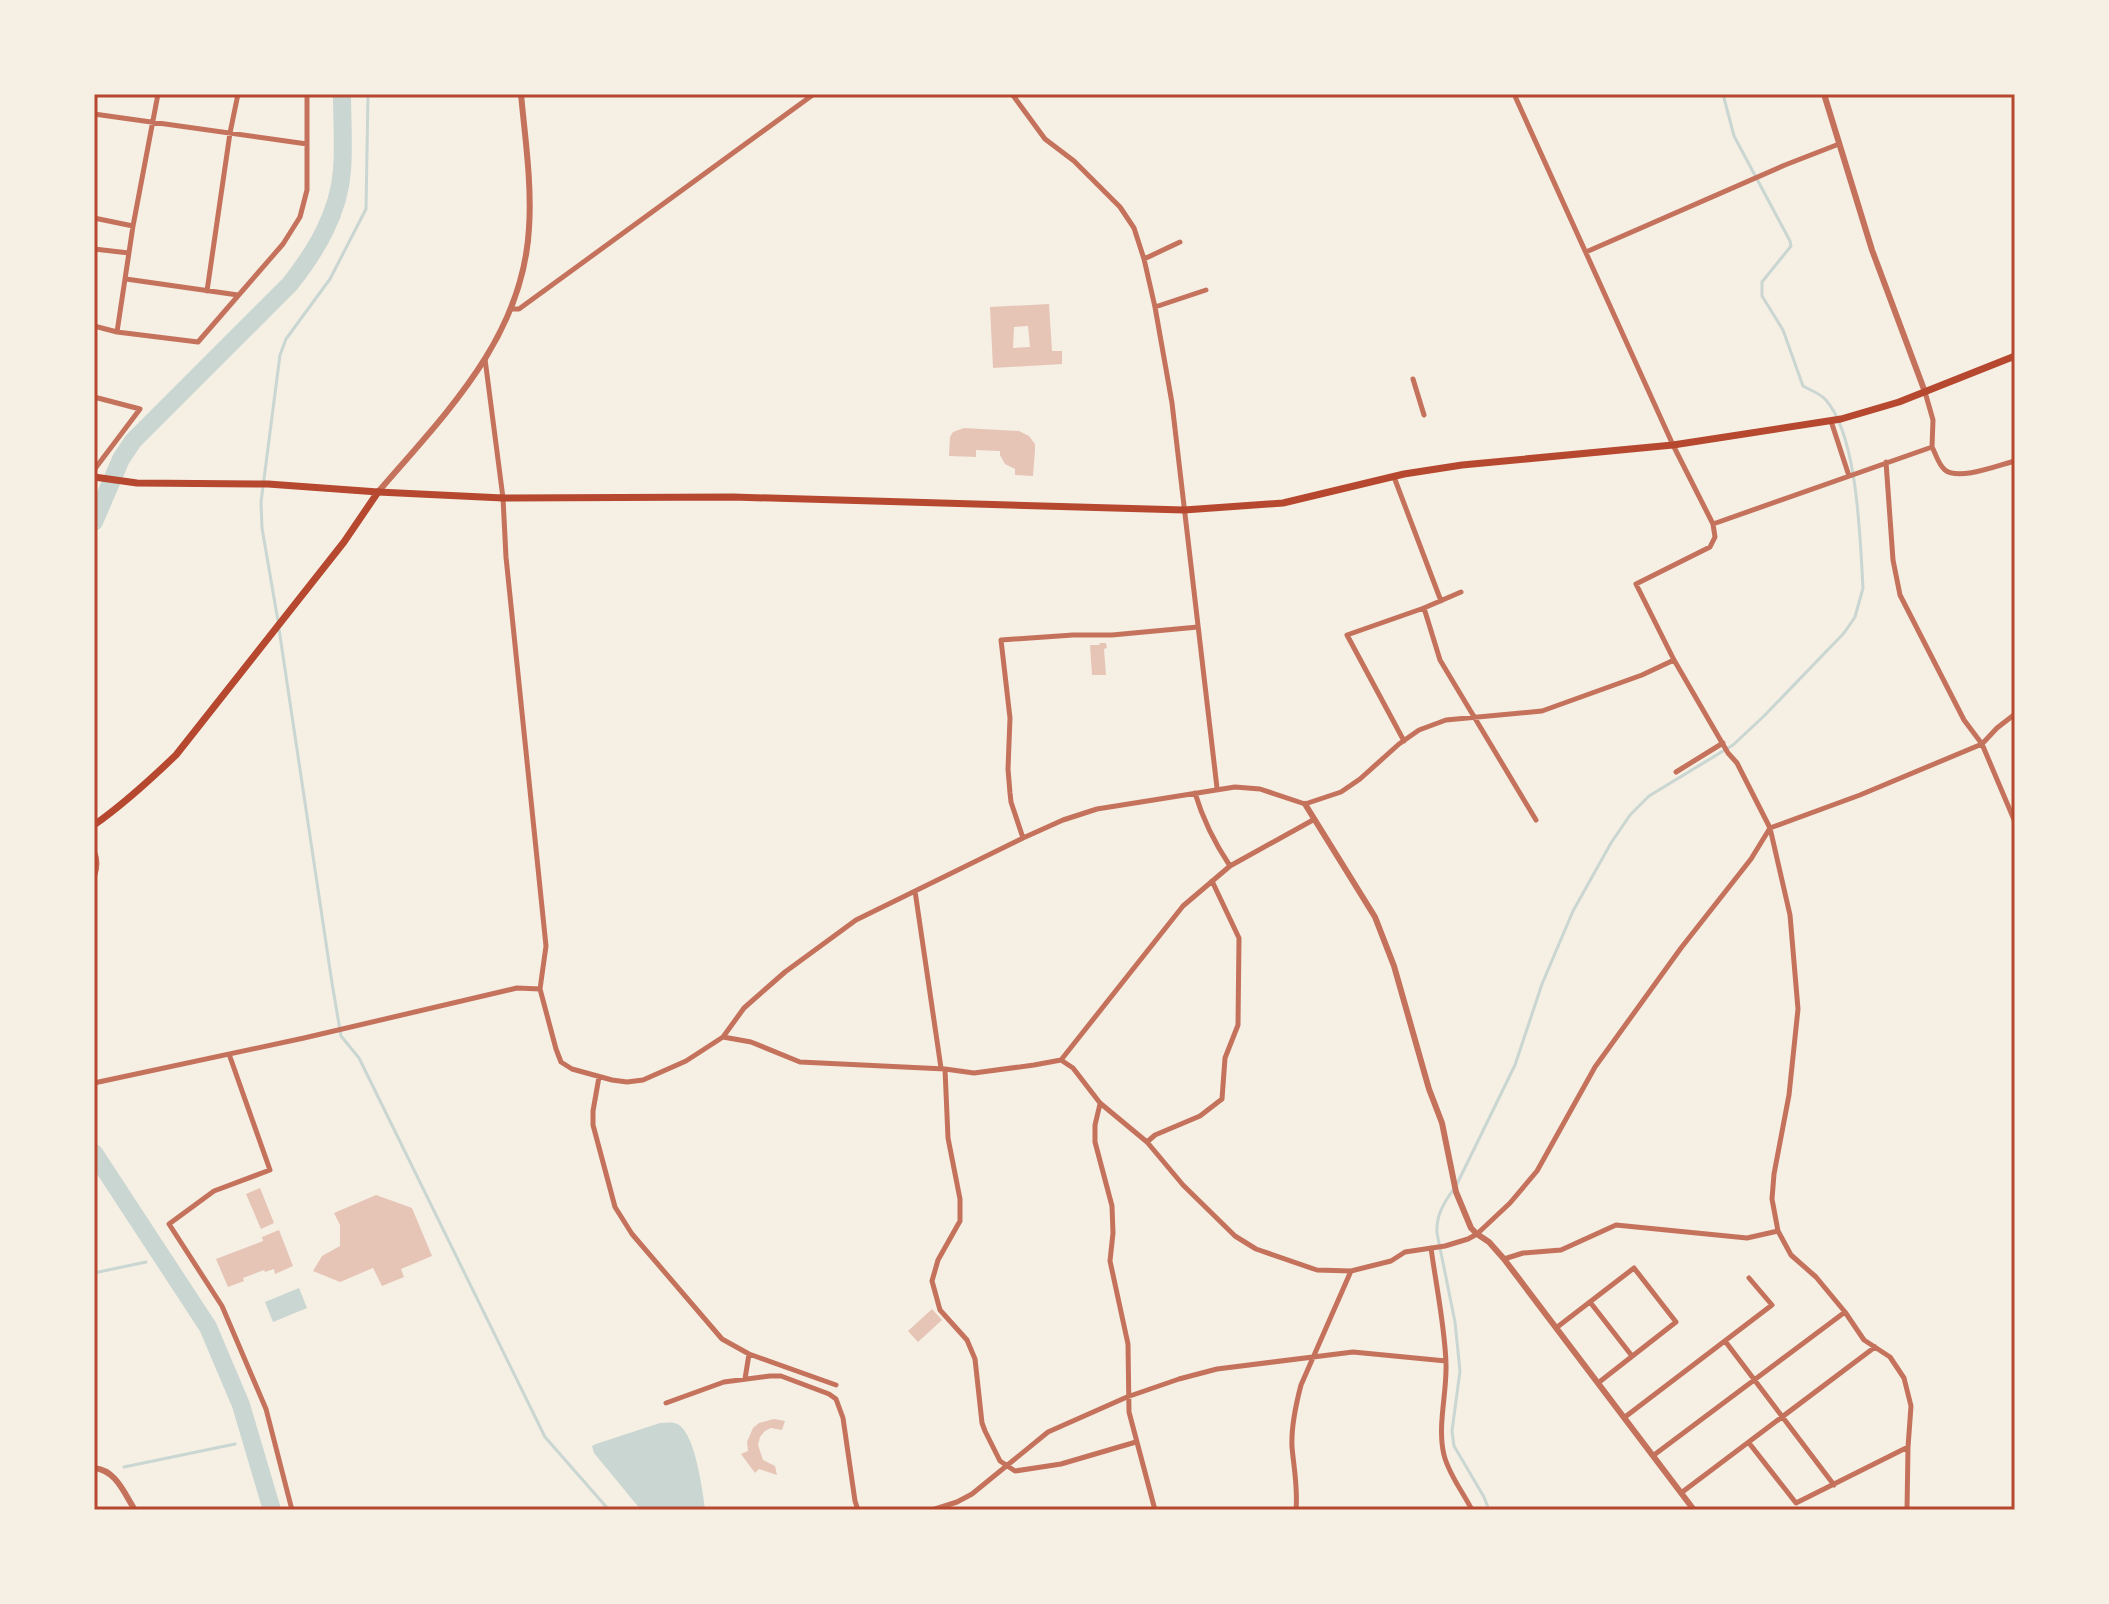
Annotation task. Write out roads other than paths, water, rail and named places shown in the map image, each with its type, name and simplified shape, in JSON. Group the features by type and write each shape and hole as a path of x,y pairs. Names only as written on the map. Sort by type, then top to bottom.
{"main road":[{"path":"94,477 137,483 268,484 503,498 733,497 1184,510 1283,503 1462,465 1673,445 1831,421 1925,392 2015,356"},
{"path":"94,825 136,793 176,755 344,542 378,492"}],"street":[{"path":"117,332 158,94"},
{"path":"207,291 238,94"},
{"path":"94,326 117,332 198,342 283,244 300,217 307,190 307,94"},
{"path":"378,492 469,385 511,309 522,274 529,228 521,94"},
{"path":"511,309 519,309 814,94"},
{"path":"1012,94 1045,139 1074,161 1120,207 1134,228 1144,259 1172,403 1217,788"},
{"path":"1514,94 1673,445 1713,524 1715,537 1710,547 1636,584 1674,660 1737,763 1770,828 1790,915 1798,1009 1789,1095 1774,1174 1772,1199 1778,1231 1791,1255 1816,1277 1864,1340 1890,1357 1904,1378 1911,1406 1907,1510"},
{"path":"1824,94 1873,253 1925,392 1933,420 1932,447 1941,466 1947,472 1956,474 2015,461"},
{"path":"94,114 307,144"},
{"path":"1586,252 1839,144"},
{"path":"94,218 133,226"},
{"path":"1144,259 1180,242"},
{"path":"94,249 129,253"},
{"path":"126,279 239,296"},
{"path":"1155,307 1206,290"},
{"path":"485,359 503,498 509,587 546,946 540,989 561,1062 572,1069 599,1077 627,1082 643,1080 686,1061 723,1037 744,1008 785,972 856,920 1063,820 1097,809 1217,788 1260,789 1305,804 1341,792 1419,730 1446,720 1542,711 1642,675 1674,660"},
{"path":"1413,379 1424,415"},
{"path":"94,397 140,409 94,470"},
{"path":"1831,421 1849,476"},
{"path":"1713,524 1932,447"},
{"path":"1886,462 1893,560 1900,595 1964,720 1982,744 2015,822"},
{"path":"1394,477 1441,601"},
{"path":"1404,741 1347,635 1461,592"},
{"path":"1424,608 1440,660 1536,820"},
{"path":"1023,838 1010,793 1010,718 1001,640 1198,627"},
{"path":"1061,1060 1073,1068 1100,1103 1147,1142 1183,1185 1235,1236 1256,1249 1317,1270 1351,1271 1391,1261 1405,1252 1468,1239 1510,1203 1537,1171 1595,1067 1681,948 1751,859 1770,828 1860,795 1982,744 2015,714"},
{"path":"1676,772 1723,743"},
{"path":"1195,793 1207,826 1230,866"},
{"path":"1305,804 1375,917 1394,966 1429,1089 1442,1123 1456,1192 1471,1228 1504,1259 1694,1510"},
{"path":"723,1037 751,1042 800,1062 943,1068 974,1073 1061,1060 1183,906 1230,866 1313,820"},
{"path":"94,852 97,868 94,876"},
{"path":"1147,1142 1155,1135 1200,1116 1222,1099 1225,1058 1238,1025 1239,938 1212,881"},
{"path":"915,891 943,1068 948,1138 960,1199 960,1221 938,1260 932,1281 940,1310 972,1348 978,1369 982,1423 1000,1461 1015,1471 1061,1464 1136,1442"},
{"path":"94,1083 517,988 540,989"},
{"path":"229,1054 270,1170 207,1194 169,1224 222,1306 266,1409 292,1510"},
{"path":"599,1077 593,1125 615,1207 624,1224 716,1334 749,1354 836,1385"},
{"path":"1100,1103 1095,1142 1112,1206 1110,1261 1128,1344 1127,1397 1155,1510"},
{"path":"1504,1259 1523,1253 1561,1250 1616,1225 1747,1238 1778,1231"},
{"path":"1431,1248 1446,1361 1442,1428 1444,1455 1453,1478 1472,1510"},
{"path":"1556,1328 1634,1268 1676,1322 1598,1383"},
{"path":"1296,1510 1298,1494 1292,1444 1296,1403 1351,1271"},
{"path":"1625,1417 1772,1305 1749,1278"},
{"path":"1590,1302 1632,1356"},
{"path":"1654,1455 1845,1312"},
{"path":"1725,1341 1834,1485"},
{"path":"1681,1493 1875,1347"},
{"path":"932,1510 972,1494 1048,1432 1127,1397 1179,1379 1217,1369 1367,1352 1446,1361"},
{"path":"745,1379 749,1354"},
{"path":"666,1403 724,1382 781,1376 829,1394 836,1399 843,1418 858,1510"},
{"path":"1749,1443 1796,1503 1908,1447"},
{"path":"94,1468 105,1470 115,1477 135,1510"}],"waterway":[{"path":"94,522 121,459 133,441 290,284 317,245 331,216 340,186 342,94"},
{"path":"278,621 262,528 261,502 280,355 286,339 330,279 366,209 368,94"},
{"path":"1457,1184 1515,1065 1542,984 1573,911 1630,815 1649,796 1733,745 1764,716 1844,633 1855,617 1863,588 1855,489 1844,437 1836,415 1825,399 1803,386 1783,330 1762,296 1762,282 1791,246 1790,241 1734,136 1723,94"},
{"path":"279,629 341,1036 359,1058 545,1437 609,1510"},
{"path":"94,1153 208,1327 241,1405 272,1510"},
{"path":"1453,1190 1441,1210 1437,1227 1455,1322 1460,1371 1452,1431 1454,1446 1489,1510"},
{"path":"94,1273 146,1262"},
{"path":"124,1467 235,1444"}]}
